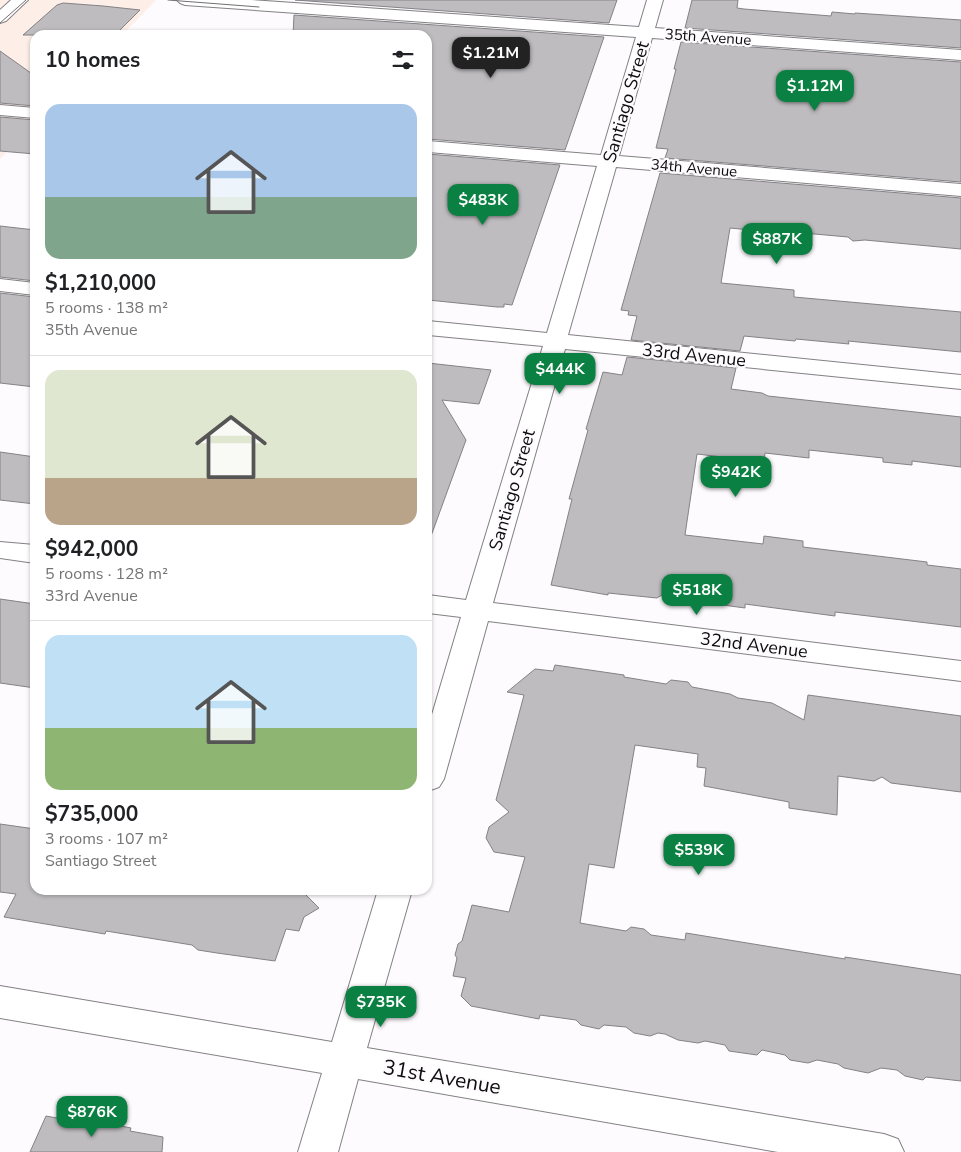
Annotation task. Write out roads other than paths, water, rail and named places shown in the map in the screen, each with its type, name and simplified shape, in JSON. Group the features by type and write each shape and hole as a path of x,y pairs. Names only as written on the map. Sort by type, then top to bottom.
{"street":[{"path":"0,18 20,0"},
{"name":"35th Avenue","path":"185,0 961,55"},
{"name":"Santiago Street","path":"432,765 655,0"},
{"path":"0,110 30,113"},
{"name":"34th Avenue","path":"432,146 961,190"},
{"path":"0,285 30,288"},
{"name":"33rd Avenue","path":"432,328 961,382"},
{"path":"0,550 30,553"},
{"name":"32nd Avenue","path":"432,604 961,671"},
{"path":"318,1152 394,895"},
{"name":"31st Avenue","path":"0,1002 884,1152"}],"tram line":[{"path":"0,23 26,0"},
{"path":"168,0 259,7"}]}
